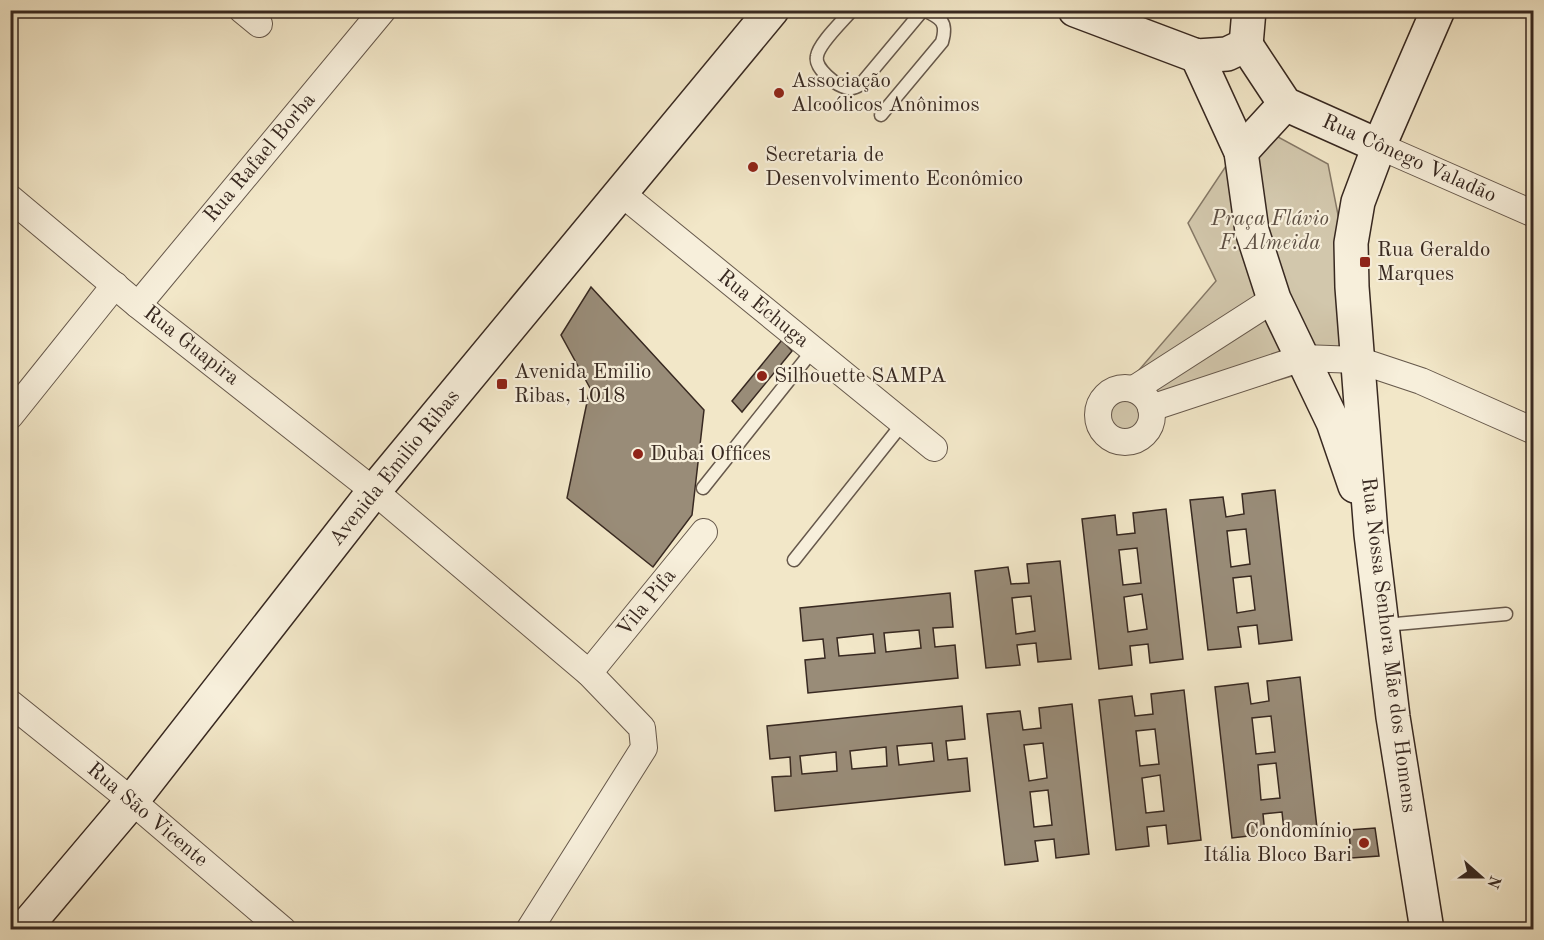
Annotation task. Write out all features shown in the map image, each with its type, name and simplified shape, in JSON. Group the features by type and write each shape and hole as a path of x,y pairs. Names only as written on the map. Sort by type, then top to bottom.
{"street":[{"name":"Rua Rafael Borba","path":"138,305 383,10"},
{"name":"Avenida Emilio Ribas","path":"23,930 132,801 374,491 772,10"},
{"path":"1075,10 1197,56 1227,54 1246,45"},
{"path":"1241,152 1285,104 1246,45 1249,10"},
{"path":"1358,360 1351,243 1358,202 1379,146 1438,10"},
{"path":"1197,56 1241,152 1252,231 1274,299 1330,424 1371,534"},
{"name":"Rua Cônego Valadão","path":"1285,104 1533,214"},
{"name":"Rua Echuga","path":"621,193 933,448"},
{"name":"Rua Guapira","path":"10,198 138,305 374,491 590,673 642,728 644,748 529,930"},
{"path":"10,416 115,285"},
{"path":"1134,390 1274,299"},
{"path":"1151,408 1302,358 1358,360 1421,381 1533,431"},
{"name":"Rua Nossa Senhora Mãe dos Homens","path":"1358,360 1371,534 1393,717 1401,816 1426,930"},
{"path":"1117,389 1134,390 1142,393 1151,408 1150,426 1138,438 1121,441 1112,439 1106,433 1098,417 1103,400 1117,389"},
{"name":"Vila Pifa","path":"590,673 704,532"},
{"name":"Rua São Vicente","path":"10,702 132,801 283,930"}],"lane":[{"path":"852,10 819,50 816,58 817,66 822,72 848,88 855,88 861,84 923,10 938,16 944,23 945,32 942,42 881,115"},
{"path":"703,488 813,350"},
{"path":"794,560 903,423"},
{"path":"1382,625 1506,614"}],"green space":[{"name":"Praça Flávio F. Almeida","path":"1254,124 1328,164 1343,240 1340,362 1163,414 1141,446 1114,450 1094,439 1086,417 1094,399 1133,377 1216,281 1188,223"}],"building":[{"name":"Dubai Offices","path":"591,287 704,410 692,515 653,567 567,498 590,388 561,335"},
{"name":"Silhouette SAMPA","path":"782,340 792,351 742,412 732,401"},
{"path":"1275,490 1292,640 1259,644 1257,625 1238,627 1241,647 1208,650 1190,500 1223,497 1226,517 1244,514 1242,494","holes":["1246,529 1250,564 1231,567 1227,531","1251,576 1255,610 1237,613 1233,578"]},
{"path":"1166,509 1183,659 1150,663 1148,644 1130,646 1132,665 1099,669 1082,519 1115,515 1117,535 1135,533 1133,513","holes":["1137,548 1141,583 1123,585 1119,550","1142,594 1147,629 1128,632 1124,597"]},
{"path":"1060,561 1071,659 1038,662 1036,643 1017,645 1020,665 986,668 975,571 1008,567 1011,584 1029,583 1027,564","holes":["1031,596 1035,631 1016,634 1012,598"]},
{"path":"950,593 953,627 933,628 935,647 955,645 958,678 808,693 805,660 825,658 823,639 803,641 800,608","holes":["919,630 921,648 886,652 884,633","873,634 875,653 839,656 837,638"]},
{"path":"1300,677 1317,828 1284,831 1282,812 1263,814 1265,834 1232,838 1215,687 1248,683 1251,704 1269,701 1267,681","holes":["1271,716 1275,752 1256,754 1252,718","1276,763 1280,798 1261,800 1258,765"]},
{"path":"1184,690 1201,840 1168,844 1166,825 1147,827 1149,846 1116,850 1099,700 1132,696 1135,716 1153,714 1151,694","holes":["1155,729 1159,764 1140,766 1136,731","1160,775 1164,811 1146,813 1142,778"]},
{"path":"1072,704 1089,854 1056,858 1054,839 1035,841 1038,861 1005,865 987,714 1020,711 1023,730 1041,728 1039,708","holes":["1043,743 1047,778 1029,781 1024,745","1048,790 1052,825 1034,827 1030,792"]},
{"path":"962,706 965,739 946,741 948,760 967,758 970,791 775,811 772,777 791,776 790,757 770,759 767,726","holes":["932,743 934,761 899,765 897,746","886,747 887,766 852,769 850,751","836,752 837,771 802,774 800,756"]},
{"name":"Condomínio Itália Bloco Bari","path":"1375,828 1379,856 1351,858 1349,830"}],"place":[{"name":"Associação Alcoólicos Anônimos","path":"779,93"},
{"name":"Secretaria de Desenvolvimento Econômico","path":"753,167"},
{"name":"Rua Geraldo Marques","path":"1365,262"},
{"name":"Silhouette SAMPA","path":"762,376"},
{"name":"Avenida Emilio Ribas, 1018","path":"502,384"},
{"name":"Dubai Offices","path":"638,454"},
{"name":"Condomínio Itália Bloco Bari","path":"1364,843"}]}
